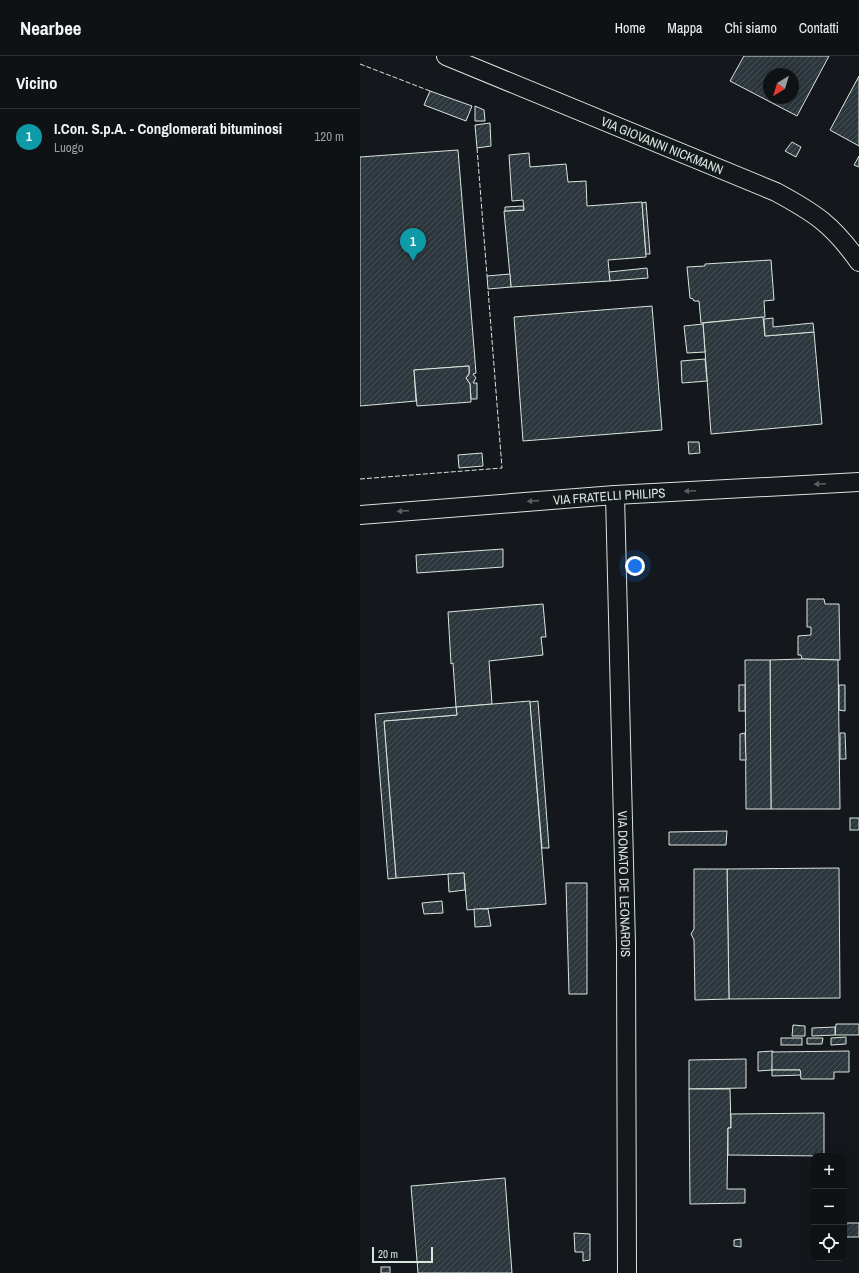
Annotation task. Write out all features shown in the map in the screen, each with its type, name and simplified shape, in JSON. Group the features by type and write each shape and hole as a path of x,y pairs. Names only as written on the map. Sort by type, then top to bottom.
{"street":[{"name":"VIA GIOVANNI NICKMANN","path":"446,56 776,192 808,209 824,220 859,262"},
{"name":"VIA FRATELLI PHILIPS","path":"360,515 615,495 859,482"},
{"name":"VIA DONATO DE LEONARDIS","path":"615,495 626,944 627,1273"}],"building":[{"path":"744,56 829,56 797,116 774,104 799,104 799,68 763,68 763,98 730,81"},
{"path":"859,76 859,146 830,130"},
{"path":"430,91 472,106 466,121 424,105"},
{"path":"475,106 484,110 485,121 475,121"},
{"path":"490,123 491,146 477,148 475,125"},
{"path":"792,142 801,147 796,157 785,151"},
{"path":"458,150 476,373 473,374 476,378 473,383 477,383 477,399 471,399 470,384 466,378 469,374 469,366 414,370 416,401 360,406 360,157"},
{"path":"529,153 530,167 566,164 568,182 586,181 587,206 642,202 646,257 608,260 610,281 511,287 504,211 524,210 523,200 512,201 509,155"},
{"path":"859,156 859,167 854,165"},
{"path":"646,202 650,254 646,254 642,203"},
{"path":"523,206 524,210 505,211 505,207"},
{"path":"771,260 774,300 764,301 765,317 701,323 699,301 694,301 690,298 687,267 705,266 705,264"},
{"path":"647,268 648,278 610,281 609,272"},
{"path":"510,274 511,287 488,289 487,276"},
{"path":"652,306 662,430 523,441 514,317"},
{"path":"763,317 765,336 814,332 822,424 711,434 703,323"},
{"path":"773,318 773,327 813,323 814,332 765,336 764,319"},
{"path":"703,324 705,352 687,353 684,326"},
{"path":"705,359 707,381 682,383 681,361"},
{"path":"469,366 469,374 466,378 470,384 471,402 417,406 414,370"},
{"path":"688,442 699,442 700,453 689,454"},
{"path":"482,453 483,466 459,468 458,455"},
{"path":"503,549 503,567 417,573 416,555"},
{"path":"807,599 824,599 825,604 839,604 840,660 802,659 801,655 798,655 798,636 811,635 811,627 807,627"},
{"path":"543,604 546,637 541,637 543,655 489,661 492,704 456,707 453,663 451,664 448,612"},
{"path":"745,660 770,660 771,809 746,809"},
{"path":"770,660 838,660 840,809 771,809"},
{"path":"739,685 745,685 745,711 739,711"},
{"path":"839,685 845,685 845,711 839,710"},
{"path":"530,701 546,904 467,910 464,873 396,878 384,721 457,715 456,707"},
{"path":"538,701 549,848 542,848 530,702"},
{"path":"456,707 457,715 384,721 396,878 388,879 375,714"},
{"path":"745,733 746,760 740,760 740,734"},
{"path":"840,733 845,733 846,759 840,759"},
{"path":"850,818 859,818 859,830 850,830"},
{"path":"727,831 726,845 669,845 669,832"},
{"path":"839,868 840,998 729,999 727,869"},
{"path":"694,869 727,869 729,999 695,1000 694,940 691,934 694,929"},
{"path":"464,873 465,890 449,892 448,874"},
{"path":"566,883 587,883 587,994 569,994"},
{"path":"442,901 443,913 424,914 422,903"},
{"path":"474,909 488,909 491,926 475,927"},
{"path":"836,1024 859,1024 859,1035 835,1035"},
{"path":"793,1025 805,1026 805,1036 792,1036"},
{"path":"835,1027 835,1035 812,1036 812,1028"},
{"path":"846,1037 846,1044 831,1045 831,1038"},
{"path":"781,1038 802,1038 802,1045 781,1045"},
{"path":"807,1038 823,1038 822,1044 807,1044"},
{"path":"773,1051 772,1070 758,1071 758,1052"},
{"path":"849,1051 849,1072 834,1072 834,1079 801,1079 800,1070 772,1070 772,1052"},
{"path":"746,1059 746,1088 689,1089 689,1060"},
{"path":"772,1070 800,1070 801,1075 772,1076"},
{"path":"689,1089 730,1089 731,1128 728,1128 727,1189 745,1189 745,1203 690,1204"},
{"path":"824,1113 824,1153 811,1153 811,1156 728,1155 728,1128 731,1128 731,1114"},
{"path":"505,1178 512,1273 418,1273 411,1186"},
{"path":"847,1223 859,1223 859,1237 847,1237"},
{"path":"574,1233 590,1234 590,1260 583,1261 583,1252 575,1252"},
{"path":"741,1239 741,1247 734,1246 734,1240"},
{"path":"381,1267 390,1267 390,1273 381,1273"}],"fence":[{"path":"360,64 430,91"},
{"path":"477,148 487,276"},
{"path":"360,479 502,468 488,289"}],"place":[{"name":"I.Con. S.p.A. - Conglomerati bituminosi","path":"413,261"}]}
